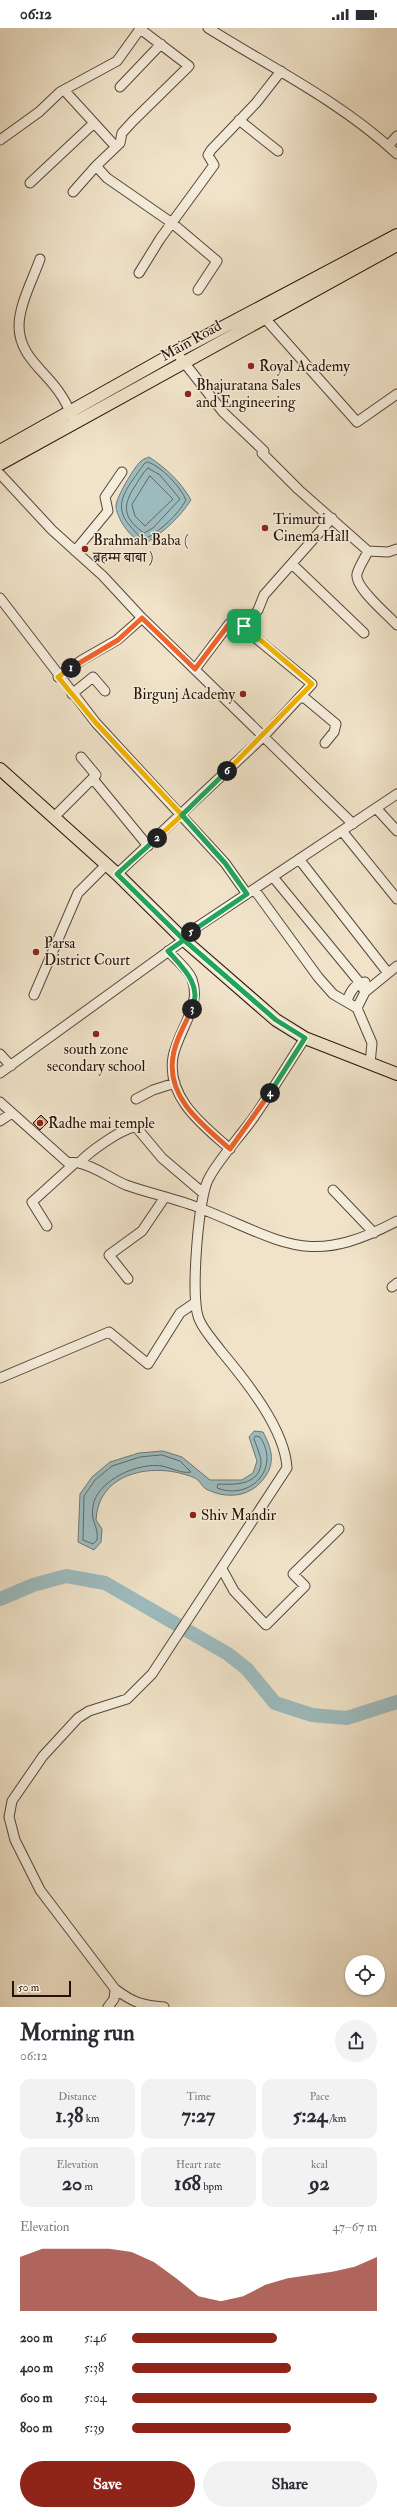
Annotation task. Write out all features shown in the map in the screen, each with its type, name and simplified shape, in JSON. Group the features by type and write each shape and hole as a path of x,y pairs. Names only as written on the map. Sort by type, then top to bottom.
{"main road":[{"name":"Main Road","path":"0,451 184,363 261,314 397,235"},
{"name":"Main Road","path":"0,464 72,416 176,352 261,314 397,245"},
{"path":"0,769 117,874 183,938 276,1020 305,1038 370,1064 395,1070"}],"street":[{"path":"208,28 281,71 388,146 397,154"},
{"path":"0,140 39,112 64,90 117,61 140,29 162,44 189,66 122,133 120,143 96,166 74,192"},
{"path":"120,87 162,44"},
{"path":"139,273 172,223 214,165 208,155 211,150 281,71"},
{"path":"64,90 116,147"},
{"path":"239,120 278,151"},
{"path":"30,183 94,123"},
{"path":"388,146 397,136"},
{"path":"96,166 107,178 131,197 172,223 217,261 198,290"},
{"path":"40,259 23,307 19,326 21,343 25,352 61,395 72,416"},
{"path":"261,314 357,422 397,394"},
{"path":"176,352 223,412 264,451 262,453 299,490 368,551 388,552 397,549"},
{"path":"75,551 108,511 105,497 122,472"},
{"path":"0,474 75,551 103,576 142,618 353,824"},
{"path":"244,626 258,610 264,595 332,518"},
{"path":"368,551 357,574 358,582 364,591 397,625"},
{"path":"292,564 364,633"},
{"path":"0,598 58,677 96,723 251,892 333,994 357,1008 372,1043 370,1064"},
{"path":"58,677 82,660 118,640 142,618"},
{"path":"117,874 182,815 264,736 312,684 244,626 236,622 229,624 195,669"},
{"path":"72,694 93,677 105,691"},
{"path":"300,697 306,699 336,724 334,732 325,743"},
{"path":"54,817 96,775 81,757"},
{"path":"93,779 148,846"},
{"path":"0,1073 168,951 183,938 397,794"},
{"path":"376,808 397,831"},
{"path":"342,832 397,899"},
{"path":"299,859 388,973"},
{"path":"34,995 78,893 106,865"},
{"path":"273,877 360,983 365,992"},
{"path":"168,951 191,978 194,990 194,1005 173,1058 175,1083 185,1104 197,1120 230,1149"},
{"path":"357,1008 365,992 397,966"},
{"path":"347,1001 350,992 360,983 378,981"},
{"path":"164,2007 138,2004 115,1989 40,1890 27,1861 14,1840 9,1817 12,1801 43,1756 78,1718 89,1712 127,1700 152,1674 281,1480 287,1468 286,1454 276,1433 245,1380 211,1338 198,1316 196,1302 201,1209 203,1193 209,1178 305,1038"},
{"path":"0,1054 11,1066"},
{"path":"136,1099 153,1090 175,1083"},
{"path":"0,1102 68,1162 77,1163 126,1185 201,1209 251,1231 310,1248 338,1246 374,1233 397,1221"},
{"path":"0,1121 12,1113"},
{"path":"47,1226 32,1202 101,1144 128,1129 136,1127 162,1158 203,1193"},
{"path":"333,1190 374,1233"},
{"path":"128,1279 109,1256 142,1231 165,1197"},
{"path":"0,1378 109,1332 148,1364 180,1313 196,1302"},
{"path":"222,1569 234,1591 266,1625 305,1586 293,1574 339,1529"},
{"path":"108,2007 114,2000 115,1989"}],"water":[{"path":"149,457 173,476 183,487 191,500 171,524 146,543 136,538 126,530 117,512 116,503 118,497 138,464 142,460"},
{"path":"254,1431 263,1432 270,1447 271,1462 268,1472 263,1480 249,1491 241,1494 224,1495 206,1489 197,1479 176,1472 156,1470 137,1473 119,1480 105,1492 102,1497 96,1520 102,1529 101,1542 94,1550 78,1542 80,1494 92,1477 110,1462 139,1453 163,1451 182,1457 210,1480 242,1480 253,1473 257,1461 249,1437"}],"building":[{"name":"Radhe mai temple","path":"41,1115 48,1122 40,1130 33,1123"}],"waterway":[{"path":"0,1599 33,1585 66,1576 105,1583 228,1654 247,1669 275,1703 312,1715 347,1718 397,1702"}],"place":[{"name":"Royal Academy","path":"251,366"},
{"name":"Bhajuratana Sales and Engineering","path":"188,394"},
{"name":"Trimurti Cinema Hall","path":"265,528"},
{"name":"Brahmah Baba ( ब्रहम्म बाबा )","path":"85,549"},
{"name":"Birgunj Academy","path":"243,694"},
{"name":"Parsa District Court","path":"36,952"},
{"name":"south zone secondary school","path":"96,1034"},
{"name":"Radhe mai temple","path":"40,1123"},
{"name":"Shiv Mandir","path":"193,1515"}],"route":[{"path":"244,626 236,622 229,624 195,669 142,618 118,640 82,660 58,677 96,723 182,815 117,874 184,940 168,951 191,978 194,990 194,1005 173,1058 173,1076 185,1104 197,1120 230,1149 254,1117 305,1038 276,1020 182,937 247,894 225,863 182,815 264,736 312,684 278,657 244,626"}]}
